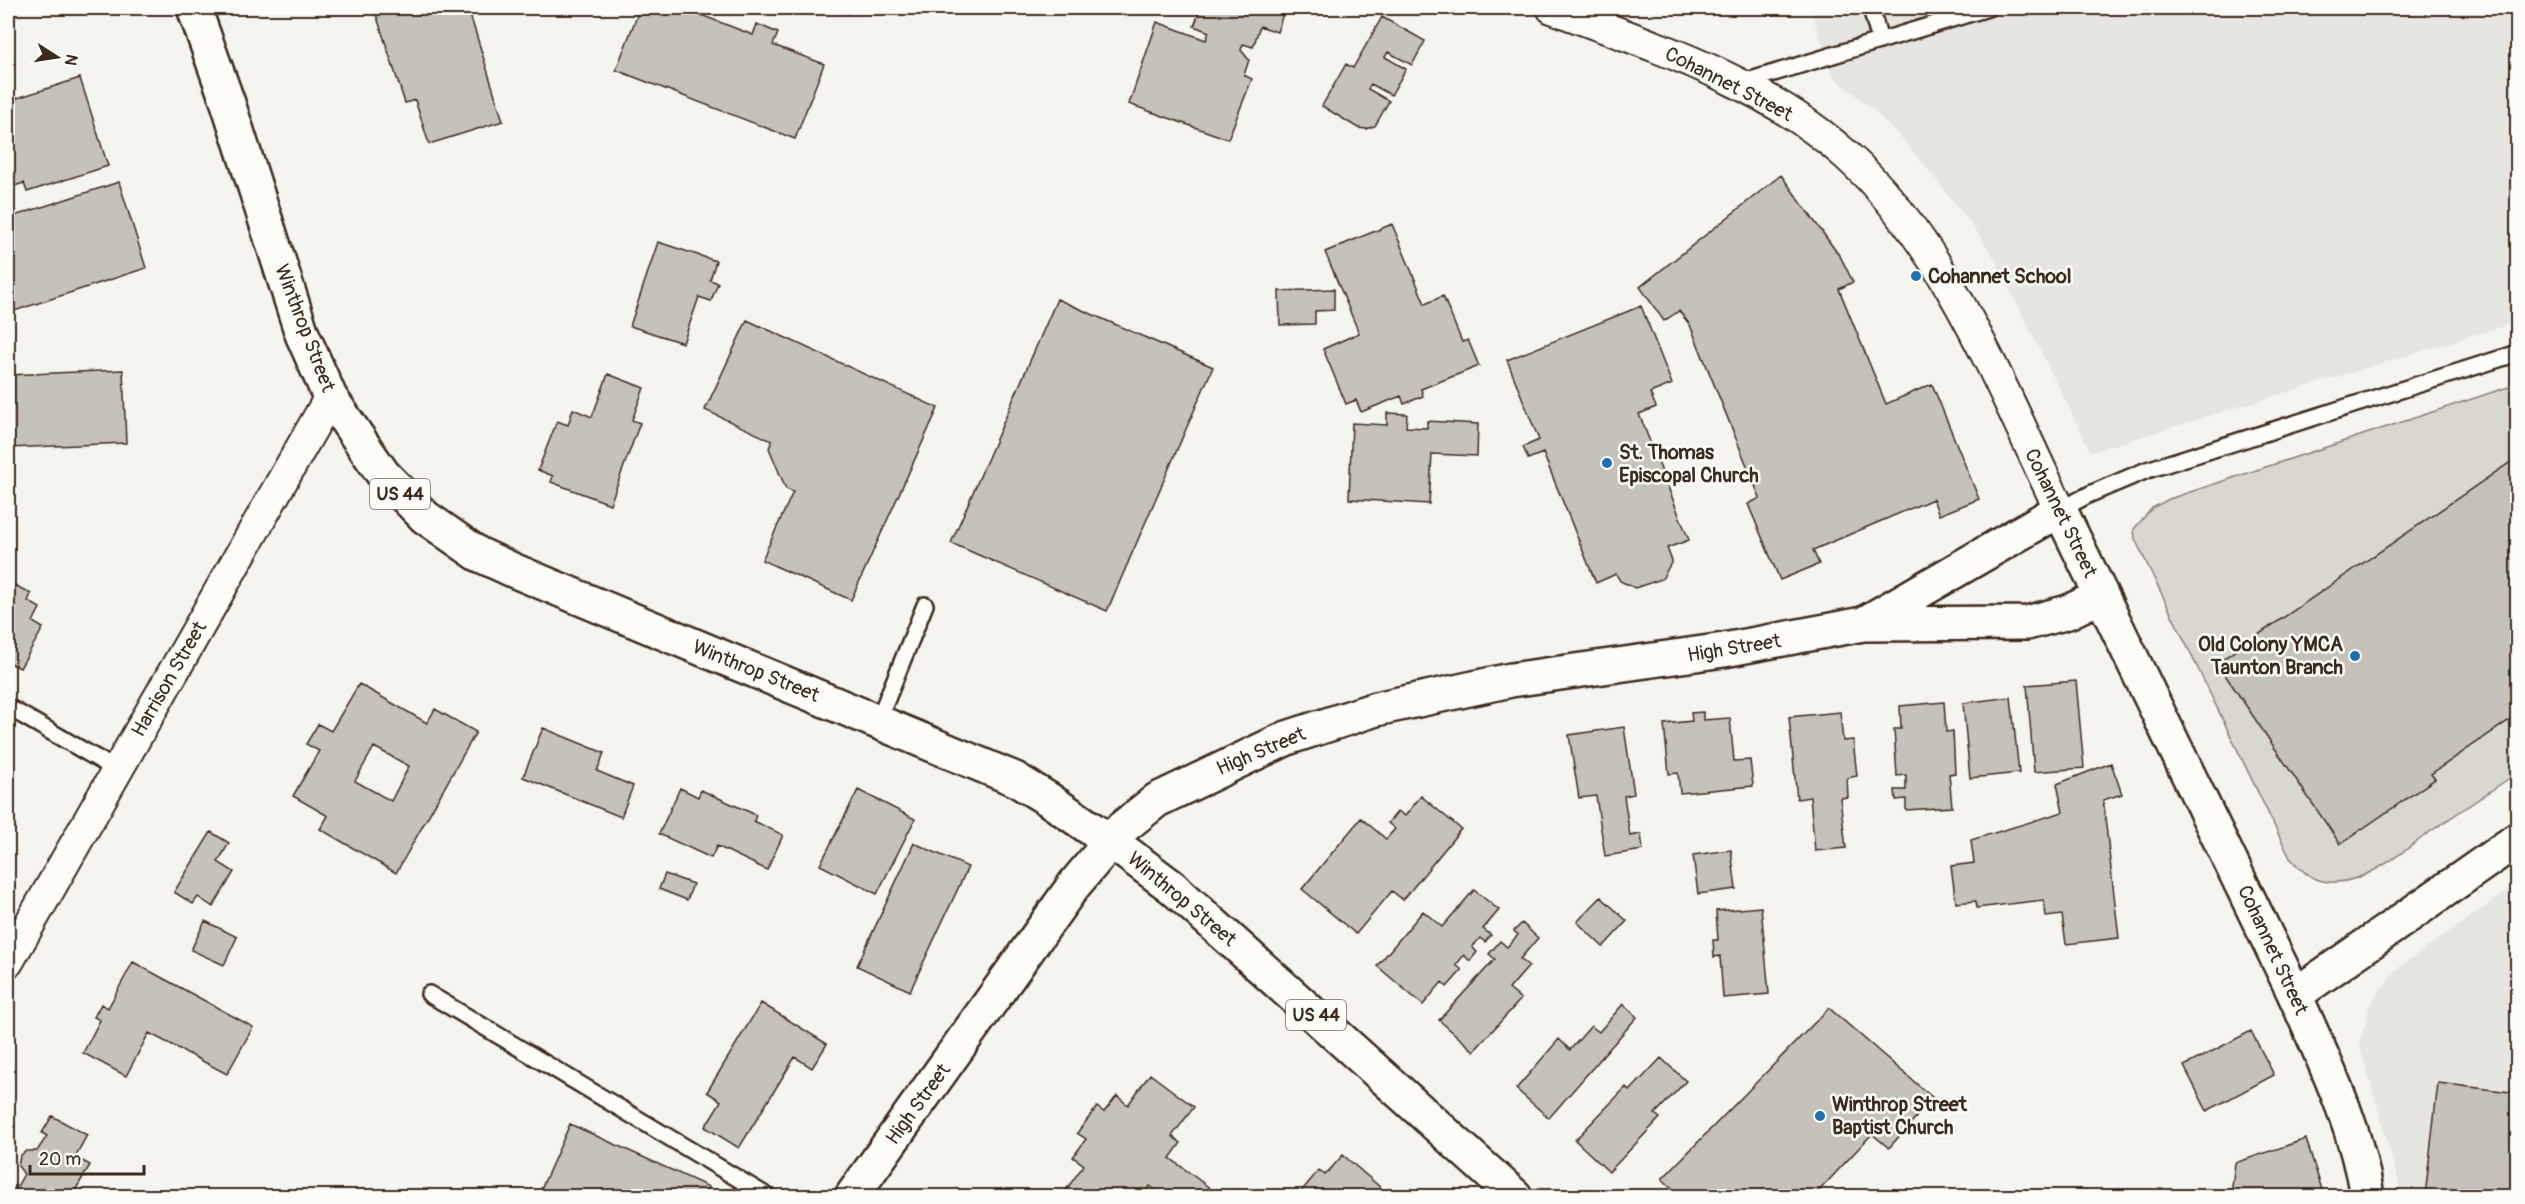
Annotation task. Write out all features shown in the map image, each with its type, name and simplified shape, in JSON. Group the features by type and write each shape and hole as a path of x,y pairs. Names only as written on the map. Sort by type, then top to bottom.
{"main road":[{"name":"Winthrop Street","path":"194,8 228,103 302,334 330,397 383,474 425,517 478,554 515,571 1015,779 1048,799 1172,887 1515,1197"},
{"name":"Cohannet Street","path":"2060,510 2295,995 2345,1110 2360,1158 2367,1197"},
{"name":"High Street","path":"1863,624 2060,510"},
{"name":"High Street","path":"852,1197 1074,885 1110,841 1136,814 1182,787 1287,738 1376,709 1511,680 1734,648 1863,624 2027,623 2068,612 2101,596"},
{"path":"2295,995 2517,839"}],"street":[{"name":"Cohannet Street","path":"1552,8 1680,56 1738,84 1795,117 1846,154 1876,185 1933,260 1974,332 2060,510"},
{"path":"1608,8 1632,38"},
{"name":"Harrison Street","path":"8,962 330,397"}],"lane":[{"path":"1871,8 1880,40"},
{"path":"1738,84 1988,8"},
{"path":"2060,510 2090,494 2147,470 2517,353"},
{"path":"878,721 925,605"},
{"path":"8,707 117,770"},
{"path":"429,994 767,1197"}],"shaded area":[{"path":"1810,8 2517,8 2517,322 2091,452 1993,256 1965,216 1906,143 1872,109 1833,76"},
{"name":"Old Colony YMCA Taunton Branch","path":"2517,384 2517,773 2398,856 2374,870 2350,880 2330,882 2317,879 2305,873 2290,858 2135,539 2134,529 2152,508 2169,499"},
{"path":"2517,884 2517,1196 2399,1196 2399,1183 2360,1047 2369,1006 2395,970"}],"building":[{"path":"374,8 468,8 503,121 429,144 415,100 405,103"},
{"path":"640,8 683,8 753,35 757,24 778,33 773,45 824,64 795,139 616,70"},
{"path":"829,8 850,8 848,14"},
{"path":"1201,8 1285,8 1277,32 1260,26 1253,47 1243,44 1241,50 1249,60 1244,75 1252,79 1228,139 1129,104 1157,22 1206,40 1209,32 1194,26"},
{"path":"1382,17 1425,41 1412,65 1388,52 1385,57 1406,69 1391,95 1371,84 1368,89 1389,101 1375,126 1366,129 1358,128 1322,106 1346,64 1353,68"},
{"path":"80,78 108,166 27,192 24,183 8,188 8,148 11,146 8,135 8,101"},
{"path":"1781,175 1841,258 1853,282 1839,289 1886,404 1932,384 1979,499 1939,515 1933,499 1813,550 1819,564 1780,580 1748,504 1760,498 1690,325 1679,311 1664,321 1640,287"},
{"path":"119,182 146,268 8,313 8,218"},
{"path":"1392,224 1425,304 1443,296 1462,342 1468,340 1479,366 1421,389 1423,396 1404,404 1401,396 1361,412 1356,400 1346,404 1323,349 1359,333 1325,252"},
{"path":"658,242 716,261 710,280 718,283 711,301 699,297 683,343 630,326"},
{"path":"1334,289 1334,310 1315,311 1315,324 1280,325 1279,291"},
{"path":"1057,299 1213,367 1107,611 951,543"},
{"path":"1641,306 1672,384 1650,393 1656,407 1639,414 1689,540 1667,548 1672,561 1662,579 1635,588 1620,581 1616,574 1596,583 1543,453 1528,459 1523,447 1539,440 1507,360"},
{"path":"747,320 938,408 851,600 762,560 793,492 786,489 769,448 772,441 705,410"},
{"path":"123,370 126,443 8,448 8,375"},
{"path":"608,374 644,388 632,420 640,423 610,504 551,482 553,476 538,470 557,421 568,425 573,409 592,417"},
{"path":"1387,413 1407,414 1406,427 1427,428 1427,421 1478,424 1477,456 1432,454 1429,504 1349,499 1352,423 1387,425"},
{"path":"2518,457 2518,714 2431,774 2435,779 2340,844 2217,663"},
{"path":"8,581 31,594 28,601 40,608 33,622 43,628 20,668 8,662"},
{"path":"2076,681 2084,768 2034,772 2027,685"},
{"path":"359,684 427,723 435,709 476,732 396,873 320,829 328,816 293,796 319,751 306,744 318,724 331,731","holes":["374,747 409,766 391,801 355,781"]},
{"path":"2011,697 2019,773 1970,778 1963,703"},
{"path":"1944,702 1946,732 1953,731 1955,773 1949,774 1952,807 1906,810 1906,799 1896,800 1895,790 1906,790 1906,775 1897,776 1894,729 1901,729 1900,706"},
{"path":"1703,712 1703,720 1730,718 1734,761 1750,760 1753,786 1680,793 1678,773 1669,774 1664,724 1692,721 1691,713"},
{"path":"1840,712 1843,741 1853,740 1857,776 1847,778 1848,797 1840,798 1846,848 1815,851 1810,797 1797,799 1789,717"},
{"path":"1624,727 1634,794 1624,796 1630,836 1641,834 1643,850 1605,856 1596,796 1579,798 1569,735"},
{"path":"543,728 604,753 597,771 633,786 621,817 523,777"},
{"path":"2111,763 2122,794 2103,800 2119,938 2066,944 2062,915 2046,917 2044,900 1977,908 1976,901 1956,903 1951,866 1974,863 1971,840 2063,812 2057,784"},
{"path":"680,788 698,797 701,790 756,815 754,821 783,835 767,870 717,846 711,858 659,834"},
{"path":"858,790 915,819 877,894 820,865"},
{"path":"1421,796 1461,829 1403,900 1392,891 1356,934 1302,889 1361,818 1386,839 1395,829 1388,823 1398,811 1405,816"},
{"path":"211,832 229,843 218,862 234,872 213,907 198,897 193,904 174,892"},
{"path":"914,843 968,867 910,991 857,966"},
{"path":"1731,850 1736,889 1698,894 1693,855"},
{"path":"665,874 693,884 687,900 659,889"},
{"path":"1474,890 1499,910 1483,929 1491,935 1485,942 1480,938 1472,947 1477,952 1470,961 1464,955 1456,965 1462,970 1447,987 1442,982 1423,1005 1377,966 1423,911 1442,927"},
{"path":"1601,897 1627,921 1603,947 1577,922"},
{"path":"1761,907 1769,994 1723,998 1720,956 1714,957 1713,940 1718,940 1716,911"},
{"path":"205,921 237,937 224,965 191,950"},
{"path":"1522,923 1538,938 1520,959 1529,966 1509,989 1521,999 1474,1051 1439,1020 1495,959 1489,954 1500,941 1507,947 1518,935 1514,931"},
{"path":"133,962 253,1027 227,1074 149,1033 126,1076 83,1053 100,1020 94,1017 101,1004 108,1008"},
{"path":"761,1003 827,1044 812,1068 795,1057 739,1148 705,1127 721,1101 707,1092"},
{"path":"1623,1004 1637,1017 1549,1118 1516,1089 1559,1039 1570,1050 1591,1026 1599,1032"},
{"name":"Winthrop Street Baptist Church","path":"1829,1008 1933,1098 1889,1148 1872,1134 1814,1196 1681,1196 1662,1179"},
{"path":"2251,1031 2274,1075 2207,1111 2184,1066"},
{"path":"1661,1058 1686,1081 1655,1114 1660,1118 1609,1172 1575,1140 1626,1087 1630,1091"},
{"path":"1150,1074 1194,1107 1172,1136 1181,1143 1170,1158 1211,1189 1205,1196 1164,1196 1150,1186 1142,1196 1066,1196 1063,1194 1084,1165 1073,1157 1086,1139 1077,1133 1097,1107 1104,1112 1117,1096 1128,1105"},
{"path":"2438,1083 2518,1093 2518,1196 2425,1196"},
{"path":"52,1116 87,1135 75,1157 90,1165 72,1196 8,1196 9,1187 15,1190 24,1174 18,1166 20,1156 26,1151 37,1151 47,1136 42,1133"},
{"path":"570,1124 709,1187 704,1196 538,1196"},
{"path":"2306,1139 2324,1196 2231,1195 2235,1163"},
{"path":"1343,1155 1381,1188 1373,1196 1302,1196 1299,1194 1319,1170 1325,1175"}],"place":[{"name":"Cohannet School","path":"1916,276"},
{"name":"St. Thomas Episcopal Church","path":"1607,463"},
{"name":"Old Colony YMCA Taunton Branch","path":"2355,656"},
{"name":"Winthrop Street Baptist Church","path":"1820,1116"}]}
